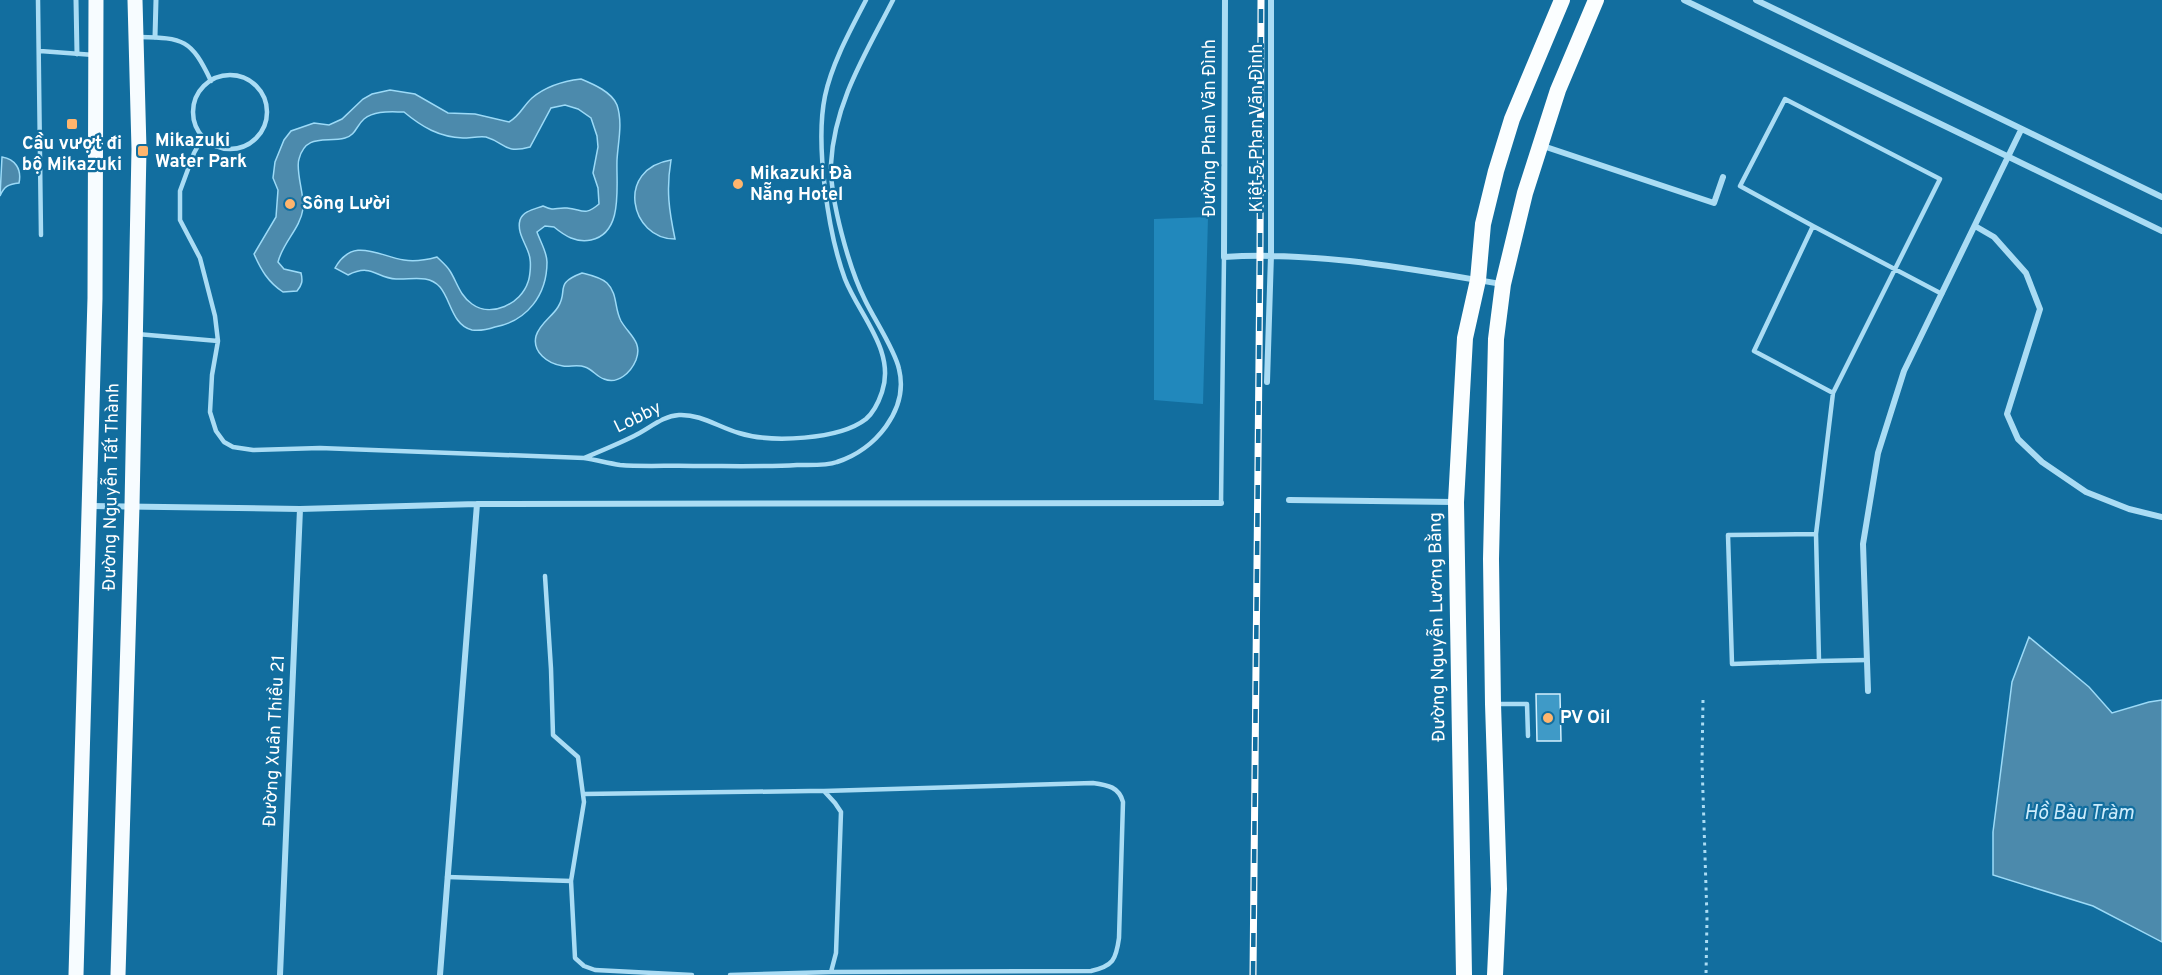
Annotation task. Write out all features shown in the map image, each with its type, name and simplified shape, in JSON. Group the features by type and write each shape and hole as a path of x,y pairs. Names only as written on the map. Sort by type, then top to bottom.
{"highway":[{"name":"Đường Nguyễn Lương Bằng","path":"1464,975 1456,502 1465,338 1478,280 1483,224 1496,171 1512,119 1562,0"},
{"path":"1495,975 1499,889 1491,559 1496,339 1503,284 1525,193 1558,90 1596,0"}],"main road":[{"name":"Đường Nguyễn Tất Thành","path":"76,975 95,298 96,0"},
{"name":"Đường Nguyễn Tất Thành","path":"118,975 132,506 139,149 135,0"}],"street":[{"path":"75,0 77,54"},
{"path":"155,37 158,0"},
{"name":"Đường Phan Văn Đình","path":"1224,257 1225,0"},
{"name":"Kiệt 5 Phan Văn Đình","path":"1266,382 1271,255 1271,0"},
{"path":"1684,0 2162,231"},
{"path":"1756,0 2162,197"},
{"path":"1868,691 1863,544 1878,453 1904,371 2021,130"},
{"path":"1540,145 1714,202 1723,177"},
{"path":"1975,226 1994,237 2026,273 2040,309 2007,414 2018,439 2042,462 2086,492 2129,509 2162,517"},
{"path":"1224,257 1271,255 1379,264 1503,284"},
{"path":"1289,500 1456,502"},
{"path":"89,506 300,509 477,504 1221,503"},
{"path":"440,975 477,504"},
{"name":"Đường Xuân Thiều 21","path":"280,975 300,509"}],"lane":[{"path":"38,0 41,235"},
{"name":"Lobby","path":"584,458 637,435 670,416 700,417 738,433 757,438 778,439 811,437 844,429 868,417 883,391 885,363 880,348 845,279 836,247 820,132 825,94 835,65 866,0"},
{"path":"203,137 194,153 180,191 180,220 200,258 215,316 218,341 212,375 210,412 216,431 224,442 233,447 253,450 352,448 584,458 619,465 771,467 836,463 863,450 883,432 898,406 902,388 899,367 863,298 854,271 835,201 831,166 842,105 868,46 892,0"},
{"path":"135,37 171,37 189,46 211,81"},
{"path":"40,51 96,55"},
{"path":"225,76 248,80 264,96 267,119 256,139 238,148 218,147 203,137 196,126 194,105 197,95 211,81 225,76"},
{"path":"1819,661 1816,534 1833,393 1895,270 1940,179 1785,99 1740,186 1895,270 1942,294"},
{"path":"1813,226 1754,351 1833,393"},
{"path":"1221,503 1224,257"},
{"path":"135,333 218,341"},
{"path":"1816,534 1728,535 1732,664 1867,660"},
{"path":"545,576 553,735 578,757 584,802 571,881 575,958 584,966 595,970 692,975"},
{"path":"1493,704 1527,704 1528,736"},
{"path":"583,794 824,791 1093,783 1116,789 1121,795 1123,802 1119,938 1115,957 1110,964 1091,970 730,975"},
{"path":"824,791 841,812 836,953 831,972"},
{"path":"447,877 571,881"}],"path":[{"path":"1702,700 1701,763 1707,918 1706,975"}],"shaded area":[{"path":"1208,217 1203,404 1154,400 1154,219"}],"water":[{"name":"Sông Lười","path":"581,79 611,96 619,112 616,207 609,228 602,236 591,240 571,238 554,227 545,226 537,232 547,258 546,274 533,305 517,319 490,328 472,330 460,323 444,292 430,280 389,278 363,270 348,275 335,268 342,258 358,250 408,261 437,257 449,269 462,293 472,304 488,310 512,302 524,290 530,274 529,254 519,225 524,214 543,206 551,209 567,208 586,211 599,204 598,188 593,173 598,147 597,136 591,118 578,109 565,105 551,108 530,147 521,149 506,147 486,137 463,138 439,133 424,127 404,112 373,114 364,119 349,137 312,142 306,145 298,164 303,209 278,262 284,269 301,273 301,285 297,291 283,292 269,280 262,270 254,254 276,217 278,190 273,178 275,162 284,140 291,131 314,123 329,125 342,119 363,99 372,94 390,90 415,94 448,113 475,114 509,122 543,90"},
{"path":"2,157 14,162 20,178 19,183 7,186 0,196"},
{"path":"671,160 669,200 675,239 660,236 648,228 639,216 635,203 636,189 642,176 653,166"},
{"path":"582,273 601,279 610,287 621,321 638,348 636,360 631,369 619,379 601,378 582,366 563,366 552,363 542,356 536,347 538,331 558,307 565,284"},
{"name":"Hồ Bàu Tràm","path":"2029,637 2089,687 2112,713 2162,700 2162,942 2093,906 1993,875 1993,832 2012,682"}],"building":[{"name":"PV Oil","path":"1536,694 1560,694 1561,741 1537,741"}],"railway":[{"path":"1253,975 1261,0"}],"place":[{"name":"Cầu vượt đi bộ Mikazuki","path":"72,124"},
{"name":"Mikazuki Water Park","path":"143,151"},
{"name":"Mikazuki Đà Nẵng Hotel","path":"738,184"},
{"name":"Sông Lười","path":"290,204"},
{"name":"PV Oil","path":"1548,718"}]}
